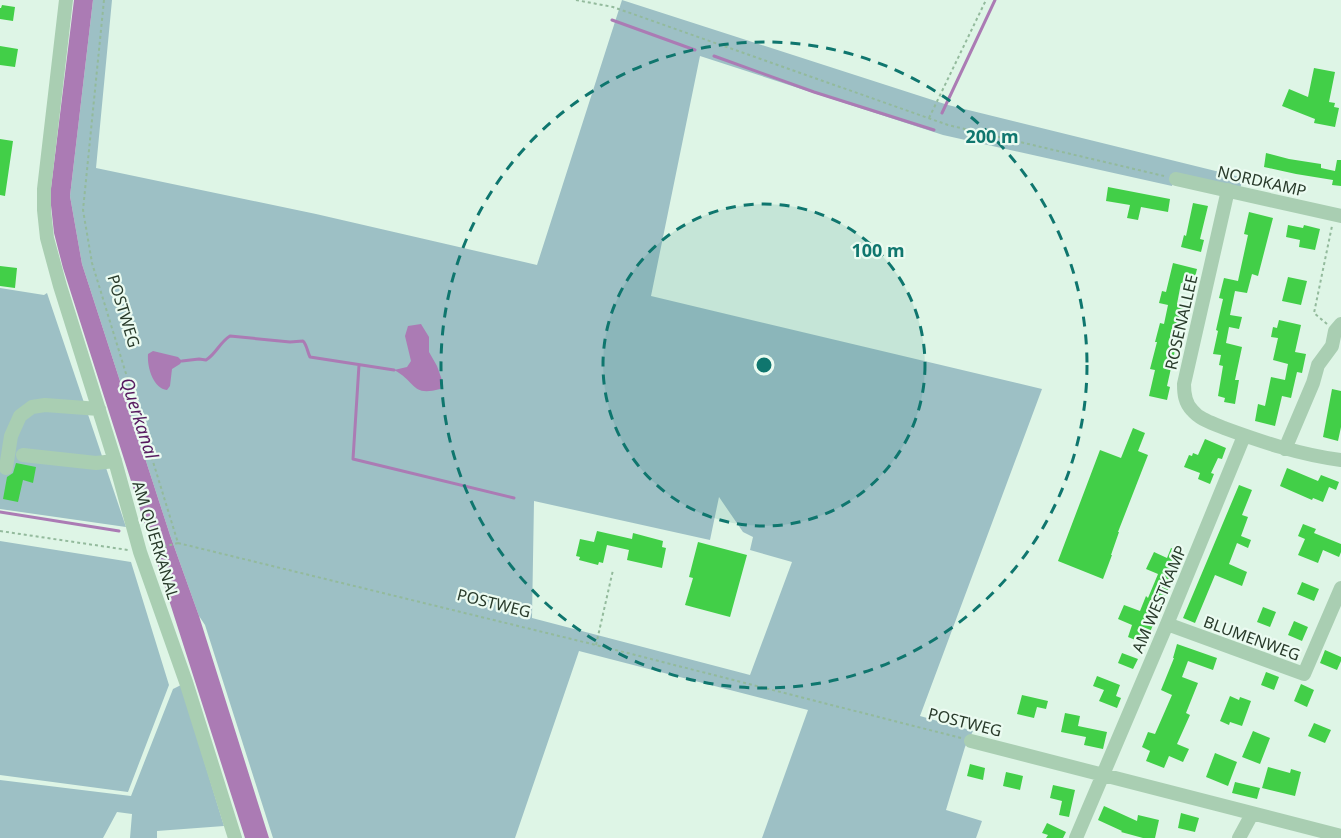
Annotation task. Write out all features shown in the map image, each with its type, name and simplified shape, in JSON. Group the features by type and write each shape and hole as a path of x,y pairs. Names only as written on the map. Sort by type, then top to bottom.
{"street":[{"name":"AM QUERKANAL","path":"66,0 44,189 47,238 235,838"},
{"name":"NORDKAMP","path":"1176,179 1338,215"},
{"name":"ROSENALLEE","path":"1228,190 1184,384 1185,397 1190,409 1202,418 1285,449 1341,460"},
{"path":"1285,449 1313,383 1318,365 1332,346 1338,328"},
{"path":"6,468 11,436 20,416 32,407 45,405 99,409"},
{"name":"AM WESTKAMP","path":"1076,838 1244,435"},
{"path":"23,455 96,463 115,461"},
{"name":"BLUMENWEG","path":"1167,624 1304,675 1341,588"},
{"name":"POSTWEG","path":"971,741 1341,837"},
{"path":"1239,838 1252,814"}],"path":[{"name":"POSTWEG","path":"104,0 82,210 92,263 178,543 596,645 971,741"},
{"path":"576,0 613,7 948,125 1176,179"},
{"path":"929,118 986,0"},
{"path":"1338,215 1314,313 1338,328"},
{"path":"0,531 146,551 178,543"},
{"path":"596,645 613,570"}],"shaded area":[{"path":"74,0 93,0 70,196 82,264 170,535 199,616 269,838 245,838 63,268 54,233 50,196"},
{"path":"93,0 112,0 96,168 316,214 537,265 622,0 948,105 1244,178 1240,188 1176,174 1172,186 943,135 700,56 651,296 1042,389 920,716 973,731 965,747 946,810 982,821 976,838 762,838 808,710 579,651 515,838 273,838 205,625 199,616 170,535 82,264 70,196","holes":["719,497 743,532 753,537 750,550 792,562 750,675 532,618 534,501 710,540"]},
{"path":"0,288 44,295 47,293 126,527 0,509"},
{"path":"421,324 429,337 429,352 442,380 440,389 431,391 419,390 394,370 407,367 411,361 405,336 408,326"},
{"path":"153,351 178,357 182,361 172,369 170,386 167,390 158,385 150,371 148,354"},
{"path":"0,541 131,562 169,685 128,792 0,775"},
{"path":"181,685 224,826 157,831 157,838 130,838 132,814 117,812 103,838 0,838 0,780 131,796 173,689"}],"building":[{"path":"2,5 15,7 13,21 0,19"},
{"path":"0,46 18,49 15,67 0,65"},
{"path":"1314,68 1335,72 1329,102 1335,103 1334,107 1339,108 1335,127 1314,123 1315,119 1282,106 1289,89 1308,97"},
{"path":"0,139 13,141 5,196 0,195"},
{"path":"1266,153 1321,164 1321,168 1335,171 1337,160 1341,160 1341,186 1332,185 1333,180 1264,167"},
{"path":"1108,187 1170,199 1168,212 1141,207 1138,220 1127,218 1130,205 1106,201"},
{"path":"1193,203 1208,206 1200,239 1204,240 1201,252 1181,247 1184,235 1186,236"},
{"path":"1249,212 1273,218 1258,276 1252,274 1247,293 1235,291 1230,315 1242,317 1239,329 1229,327 1226,343 1242,347 1235,380 1239,380 1235,404 1224,402 1225,398 1218,396 1223,366 1219,365 1221,355 1213,354 1223,299 1219,298 1224,278 1238,281 1248,235 1244,234"},
{"path":"1288,225 1303,228 1304,225 1320,229 1315,250 1299,247 1300,240 1286,237"},
{"path":"1173,263 1197,269 1193,285 1181,283 1177,304 1187,306 1179,347 1176,346 1167,386 1170,387 1167,400 1149,396 1155,370 1150,369 1160,323 1164,324 1168,305 1159,303 1162,291 1166,292"},
{"path":"0,266 17,268 15,288 0,286"},
{"path":"1288,277 1307,281 1301,305 1282,301"},
{"path":"1279,320 1301,325 1295,352 1306,354 1302,373 1297,372 1291,398 1282,396 1275,426 1255,421 1258,404 1265,406 1271,377 1285,380 1288,364 1273,360 1278,338 1271,337 1273,327 1277,328"},
{"path":"1332,389 1341,391 1341,427 1338,441 1323,437"},
{"path":"1133,428 1145,433 1138,451 1148,455 1118,532 1103,579 1058,561 1100,450 1121,458"},
{"path":"1205,439 1226,448 1222,459 1218,458 1211,473 1214,474 1210,484 1198,479 1200,473 1184,467 1189,455 1192,456 1193,453 1198,455"},
{"path":"16,463 36,467 33,483 23,480 18,502 3,499 7,477 13,473"},
{"path":"1287,468 1318,481 1321,475 1339,482 1336,490 1329,487 1323,502 1313,498 1312,500 1280,486"},
{"path":"1239,485 1252,490 1242,515 1248,517 1241,536 1251,540 1248,548 1237,543 1229,564 1247,572 1242,586 1215,575 1195,623 1183,618"},
{"path":"1303,524 1316,529 1314,533 1341,544 1339,557 1323,550 1318,563 1298,555 1305,539 1298,536"},
{"path":"597,531 632,539 633,533 663,541 662,547 666,548 662,568 627,560 629,550 607,545 603,563 599,562 598,565 579,560 580,557 576,556 580,539 594,542"},
{"path":"698,542 747,555 730,617 685,605 693,578 689,577"},
{"path":"1171,548 1186,554 1180,567 1178,566 1145,644 1128,637 1132,625 1118,619 1124,605 1140,611 1158,574 1146,569 1154,552 1167,558"},
{"path":"1302,582 1319,589 1314,601 1297,594"},
{"path":"1263,607 1276,612 1270,627 1257,622"},
{"path":"1294,621 1308,627 1302,641 1288,635"},
{"path":"1177,644 1217,658 1213,670 1188,661 1182,677 1198,683 1186,713 1190,715 1177,744 1189,749 1183,762 1169,756 1164,768 1146,761 1150,751 1142,747 1148,732 1155,734 1172,695 1161,690"},
{"path":"1325,650 1341,657 1337,670 1320,663"},
{"path":"1122,653 1138,659 1133,669 1118,663"},
{"path":"1266,672 1279,677 1274,690 1261,685"},
{"path":"1097,676 1120,685 1116,696 1121,698 1117,708 1099,701 1104,690 1093,686"},
{"path":"1301,684 1314,690 1307,707 1294,701"},
{"path":"1022,695 1048,701 1046,709 1037,707 1034,718 1017,714"},
{"path":"1230,696 1239,700 1240,697 1251,701 1242,726 1230,722 1229,725 1220,721"},
{"path":"1065,713 1080,716 1078,726 1107,732 1103,749 1084,745 1086,737 1061,732"},
{"path":"1314,723 1331,730 1325,743 1308,736"},
{"path":"1253,731 1270,738 1260,764 1242,757"},
{"path":"1215,753 1237,762 1228,786 1206,777"},
{"path":"970,764 985,768 983,780 967,776"},
{"path":"1268,767 1290,773 1291,769 1301,772 1295,796 1262,788"},
{"path":"1006,772 1023,776 1020,790 1003,786"},
{"path":"1235,782 1260,788 1257,799 1232,793"},
{"path":"1053,785 1075,790 1069,817 1059,815 1062,801 1050,798"},
{"path":"1104,806 1137,821 1138,815 1159,820 1155,838 1143,838 1121,832 1098,820"},
{"path":"1181,813 1199,818 1195,832 1178,828"},
{"path":"1047,823 1066,832 1063,838 1046,838 1048,835 1042,833"}],"waterway":[{"path":"942,113 995,0"},
{"path":"612,20 695,50"},
{"path":"714,56 814,92 934,130"},
{"path":"182,361 206,360 230,336 290,342 303,341 310,357 394,370"},
{"path":"359,365 353,459 514,498"},
{"path":"0,512 119,531"}],"water label":[{"name":"Querkanal","path":"140,418"}]}
